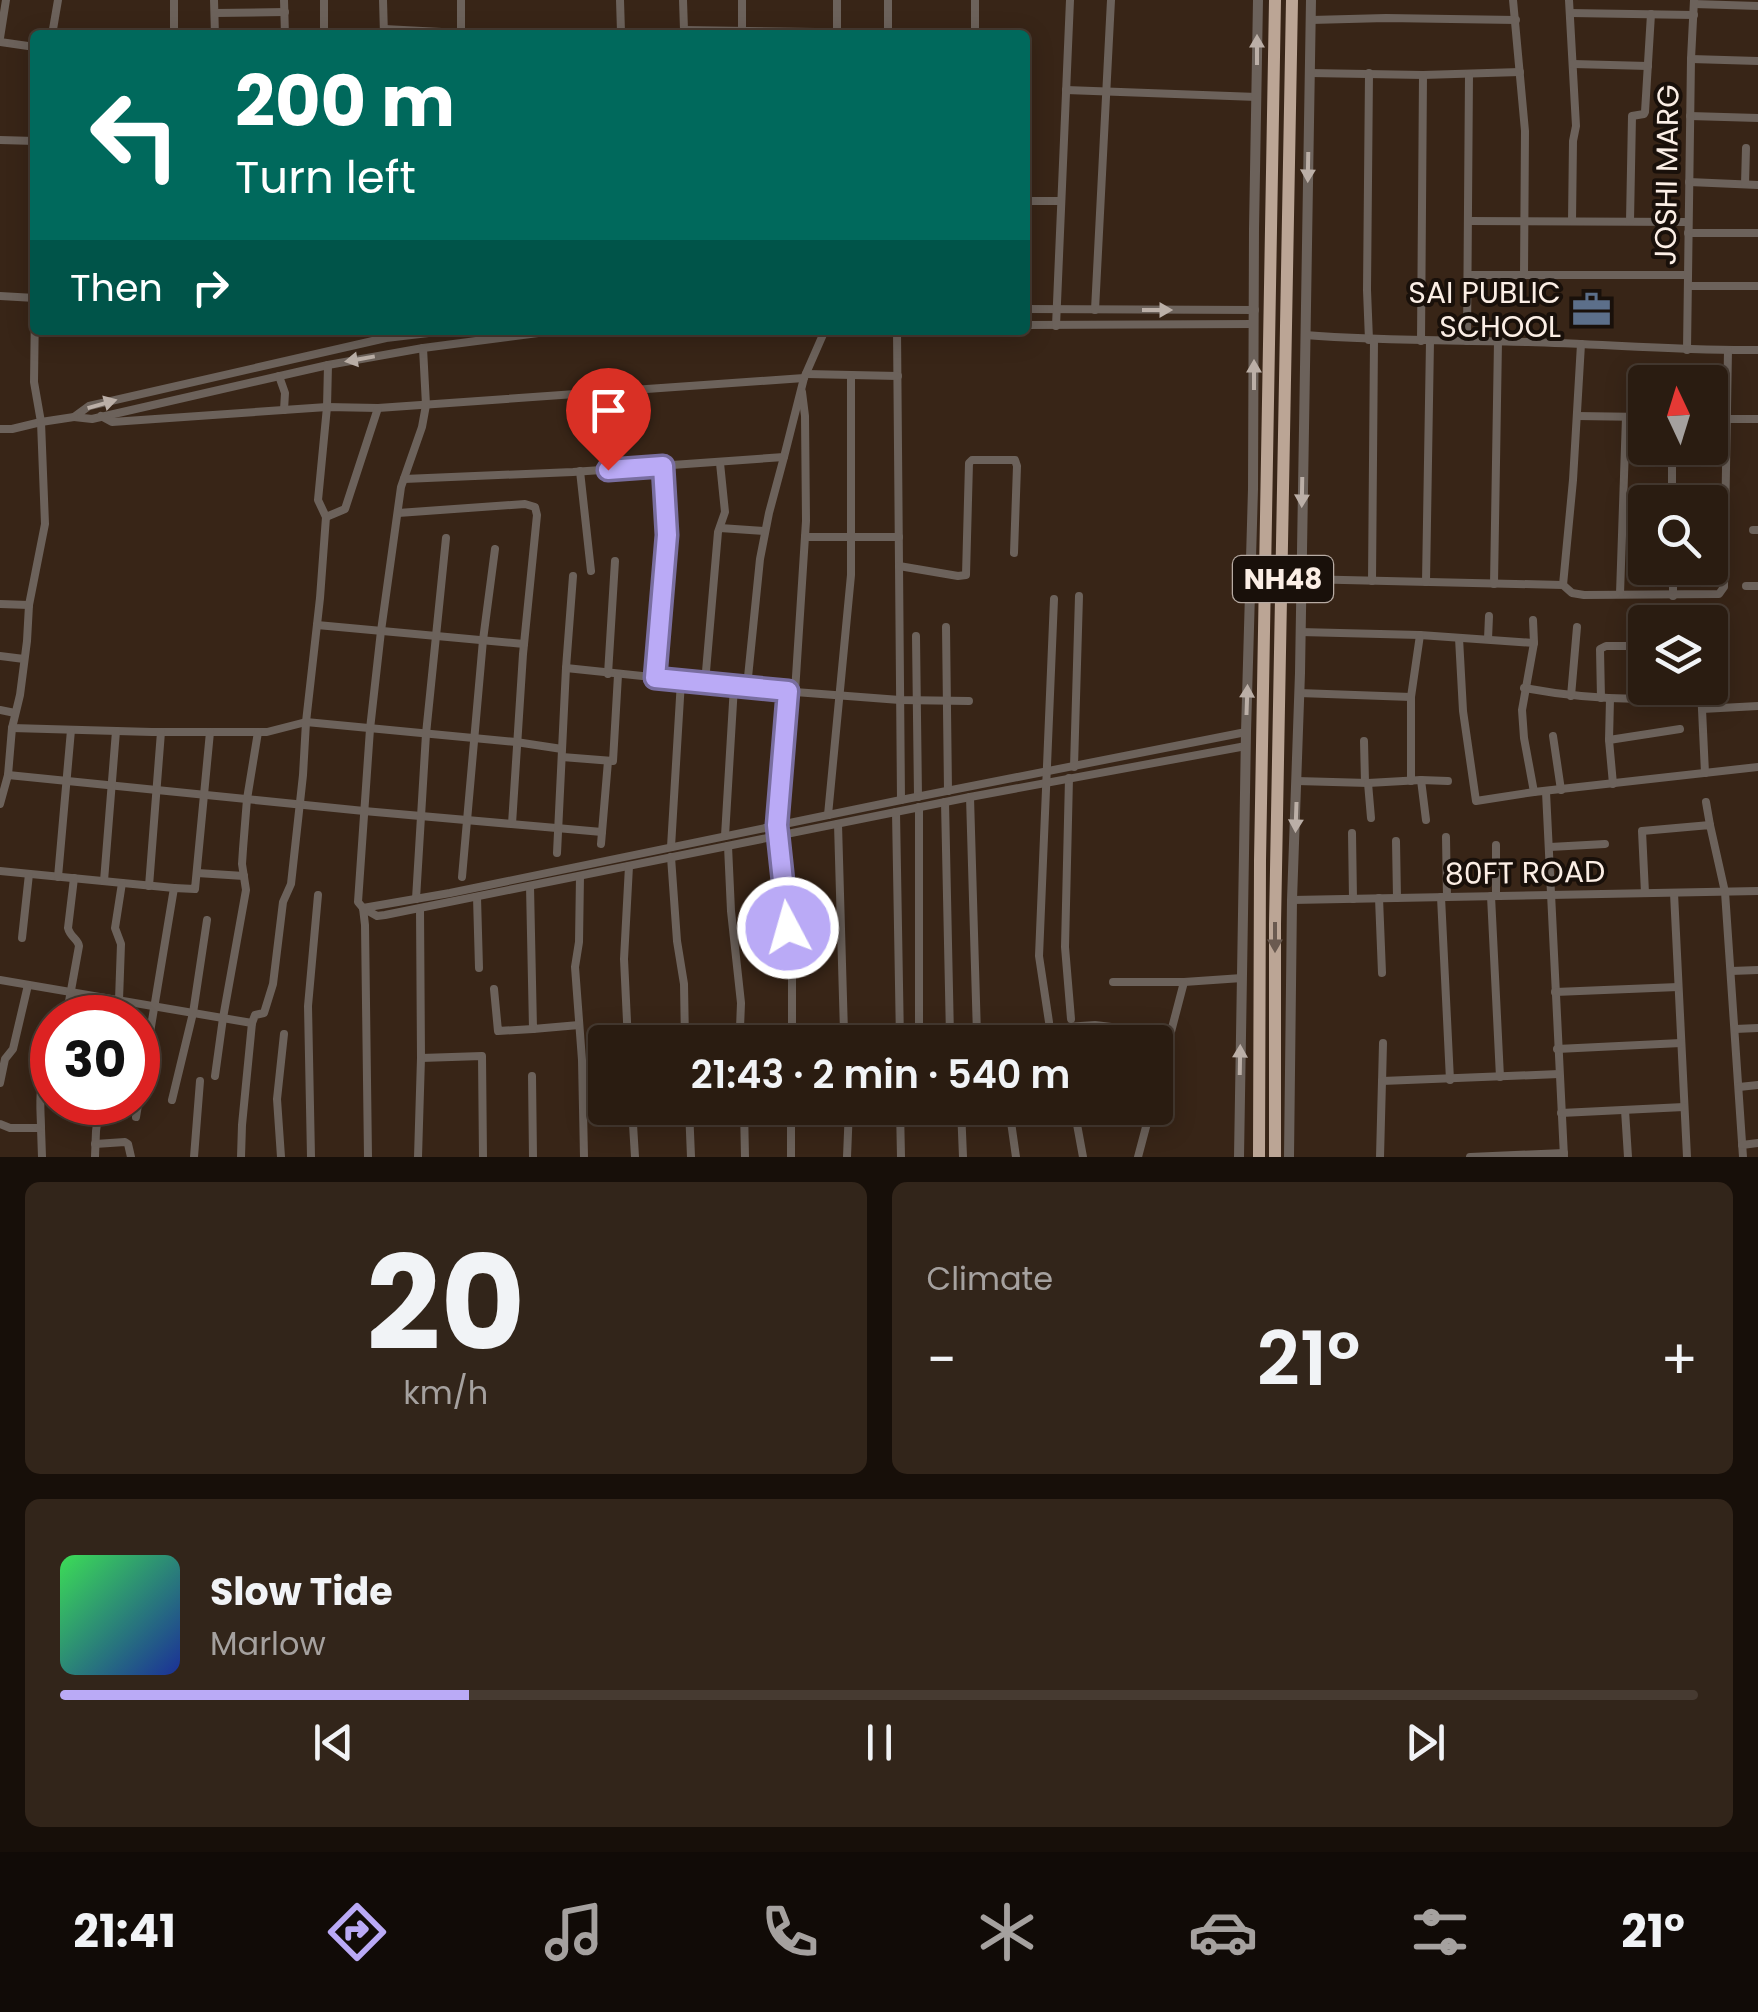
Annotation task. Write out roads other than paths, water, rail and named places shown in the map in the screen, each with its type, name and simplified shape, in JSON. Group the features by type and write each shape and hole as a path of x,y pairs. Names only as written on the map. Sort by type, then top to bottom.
{"highway":[{"name":"NH48","path":"1259,1157 1260,861 1276,0"},
{"name":"NH48","path":"1275,1157 1275,924 1292,0"}],"street":[{"path":"6,0 0,40 30,47"},
{"path":"53,30 58,0"},
{"path":"174,0 174,30"},
{"path":"214,0 216,30"},
{"path":"284,0 285,30"},
{"path":"324,0 324,30"},
{"path":"383,0 384,30"},
{"path":"461,0 461,30"},
{"path":"620,0 621,30"},
{"path":"683,0 684,30"},
{"path":"742,0 742,30"},
{"path":"837,0 837,30"},
{"path":"888,0 888,30"},
{"path":"975,0 975,30"},
{"path":"1056,326 1070,0"},
{"path":"1095,310 1111,0"},
{"path":"1239,1157 1254,489 1258,0"},
{"path":"1288,1157 1311,0"},
{"path":"1513,0 1525,131 1524,275"},
{"path":"1569,0 1576,126 1572,221"},
{"path":"1694,2 1758,6"},
{"name":"JOSHI MARG","path":"1688,350 1694,2"},
{"path":"215,13 284,12"},
{"path":"1570,13 1694,15"},
{"path":"1630,221 1632,116 1644,114 1652,14"},
{"path":"1310,20 1516,20"},
{"path":"1691,59 1758,61"},
{"path":"1573,64 1648,66"},
{"path":"1310,73 1520,72"},
{"path":"1369,73 1367,290 1372,340 1372,581"},
{"path":"1467,341 1470,74"},
{"path":"1423,75 1426,582"},
{"path":"1066,90 1257,97"},
{"path":"1690,116 1758,118"},
{"path":"0,140 30,141"},
{"path":"1745,184 1746,148"},
{"path":"1689,182 1758,184"},
{"path":"1030,200 1062,201"},
{"path":"1469,221 1688,222"},
{"path":"1688,234 1758,233"},
{"path":"1468,275 1688,275"},
{"path":"1688,286 1758,286"},
{"path":"0,296 30,298"},
{"path":"1030,308 1255,310"},
{"path":"1030,325 1254,324"},
{"path":"0,804 8,774 28,605 45,524 42,422 34,382 35,335"},
{"path":"74,417 89,406 382,335"},
{"path":"397,335 416,335"},
{"path":"0,429 74,417 92,418 328,365 523,335"},
{"path":"748,687 760,559 804,380 823,335"},
{"path":"897,335 900,800"},
{"path":"1305,335 1758,350"},
{"path":"408,336 410,350"},
{"path":"1494,584 1498,341"},
{"path":"1563,585 1581,344"},
{"path":"368,1157 363,908 358,902 364,811 370,730 398,513 426,405 423,348"},
{"path":"1728,350 1728,365"},
{"path":"242,1157 252,1022 255,1015 264,1014 274,984 280,920 291,884 304,775 326,517 318,500 328,365"},
{"path":"278,376 285,393 284,410"},
{"path":"101,416 112,422 898,376"},
{"path":"828,815 852,574 851,377"},
{"path":"792,1025 792,957 777,825 805,537 804,380"},
{"path":"326,517 346,509 378,408"},
{"path":"1577,416 1626,417 1620,594"},
{"path":"1728,419 1758,419"},
{"path":"404,480 784,457"},
{"path":"899,566 966,575 972,460 1014,460 1017,466 1014,553"},
{"path":"705,683 720,528 725,512 720,462"},
{"path":"1301,580 1563,585 1572,594 1719,594 1724,589 1725,465"},
{"path":"655,678 667,535 663,466"},
{"path":"580,471 591,571"},
{"path":"398,513 525,504 535,507 538,515 524,644 512,824"},
{"path":"720,528 766,531"},
{"path":"805,537 899,537"},
{"path":"418,1157 421,816 446,538"},
{"path":"462,877 495,548"},
{"path":"12,728 268,732 306,722 516,742 613,761 615,561"},
{"path":"557,853 573,576"},
{"path":"1673,585 1673,596"},
{"path":"1746,586 1758,586"},
{"path":"1074,767 1078,596"},
{"path":"1049,1022 1039,956 1054,598"},
{"path":"0,604 28,605"},
{"path":"1488,640 1489,616"},
{"path":"1533,620 1534,643 1522,710 1534,792"},
{"path":"316,625 524,644"},
{"path":"946,627 948,791"},
{"path":"1571,696 1577,627"},
{"path":"1300,632 1534,643"},
{"path":"1411,781 1411,696 1420,635"},
{"path":"916,636 918,796"},
{"path":"1458,638 1463,711 1476,801 1758,766"},
{"path":"1613,784 1600,649 1628,646"},
{"path":"0,656 24,659"},
{"path":"566,668 900,700 969,701"},
{"path":"680,681 671,852 685,1025"},
{"path":"734,686 726,841 740,1025"},
{"path":"1524,688 1571,696 1628,697"},
{"path":"1299,693 1411,696"},
{"path":"1702,705 1705,773"},
{"path":"1702,709 1758,706"},
{"path":"0,710 15,713"},
{"path":"58,877 70,730"},
{"path":"1609,740 1680,730"},
{"path":"104,881 116,731"},
{"path":"149,886 161,732"},
{"path":"0,871 195,889 210,732"},
{"path":"215,1076 246,890 242,864 258,732"},
{"path":"418,904 726,841 780,836 970,797 1074,767 1246,732"},
{"path":"1553,736 1561,790"},
{"path":"1364,741 1370,818"},
{"path":"726,841 777,825 918,796 1048,777 1068,778 1246,746"},
{"path":"601,844 608,761"},
{"path":"8,774 602,832"},
{"path":"1068,778 1064,947 1070,1019"},
{"path":"1422,780 1426,820"},
{"path":"1297,781 1448,781"},
{"path":"1475,1157 1564,1155 1546,792"},
{"path":"970,797 977,1025"},
{"path":"945,802 955,1025"},
{"path":"1706,802 1724,892 1743,1157"},
{"path":"918,807 919,1025"},
{"path":"896,812 900,1025"},
{"path":"838,824 844,1025"},
{"path":"1645,893 1642,826 1710,825"},
{"path":"1352,833 1353,899"},
{"path":"1446,838 1450,1080"},
{"path":"1396,841 1397,898"},
{"path":"1550,847 1606,844"},
{"path":"1496,845 1500,1077"},
{"path":"363,908 477,897 630,866 671,852"},
{"path":"627,1025 624,959 630,866"},
{"path":"898,867 919,866"},
{"path":"197,873 244,876"},
{"path":"22,938 30,874"},
{"path":"580,876 575,967 584,1157"},
{"path":"70,995 79,946 68,928 74,878"},
{"path":"119,995 120,944 115,928 122,883"},
{"path":"530,886 533,1029"},
{"path":"158,995 174,888"},
{"name":"80FT ROAD","path":"1292,900 1758,891"},
{"path":"1674,893 1687,1157"},
{"path":"310,1157 308,1006 318,896"},
{"path":"477,897 480,968"},
{"path":"1379,898 1382,973"},
{"path":"898,904 919,904"},
{"path":"172,1100 193,1012 207,920"},
{"path":"898,950 919,949"},
{"path":"1731,971 1758,970"},
{"path":"1112,982 1242,978"},
{"path":"0,980 88,995"},
{"path":"899,983 919,982"},
{"path":"1173,1025 1184,982"},
{"path":"0,1083 5,1059 13,1049 28,985"},
{"path":"1555,992 1678,987"},
{"path":"494,989 498,1031 580,1024"},
{"path":"160,1007 252,1022"},
{"path":"1735,1029 1758,1028"},
{"path":"281,1157 278,1099 284,1034"},
{"path":"1380,1157 1383,1043"},
{"path":"1557,1049 1681,1043"},
{"path":"421,1058 482,1056 483,1157"},
{"path":"1382,1083 1558,1074"},
{"path":"532,1076 533,1157"},
{"path":"194,1157 200,1081"},
{"path":"1739,1087 1758,1086"},
{"path":"1561,1113 1684,1107"},
{"path":"1625,1110 1628,1157"},
{"path":"0,1124 10,1128 41,1128 42,1157"},
{"path":"95,1157 97,1125"},
{"path":"633,1125 635,1157"},
{"path":"690,1125 692,1157"},
{"path":"744,1125 745,1157"},
{"path":"791,1125 791,1157"},
{"path":"848,1157 849,1125"},
{"path":"900,1125 901,1157"},
{"path":"962,1125 963,1157"},
{"path":"1011,1125 1016,1157"},
{"path":"1077,1125 1083,1157"},
{"path":"1138,1157 1146,1125"},
{"path":"95,1144 125,1142 130,1157"},
{"path":"1742,1145 1758,1144"}],"place":[{"name":"SAI PUBLIC SCHOOL","path":"1591,310"}]}
